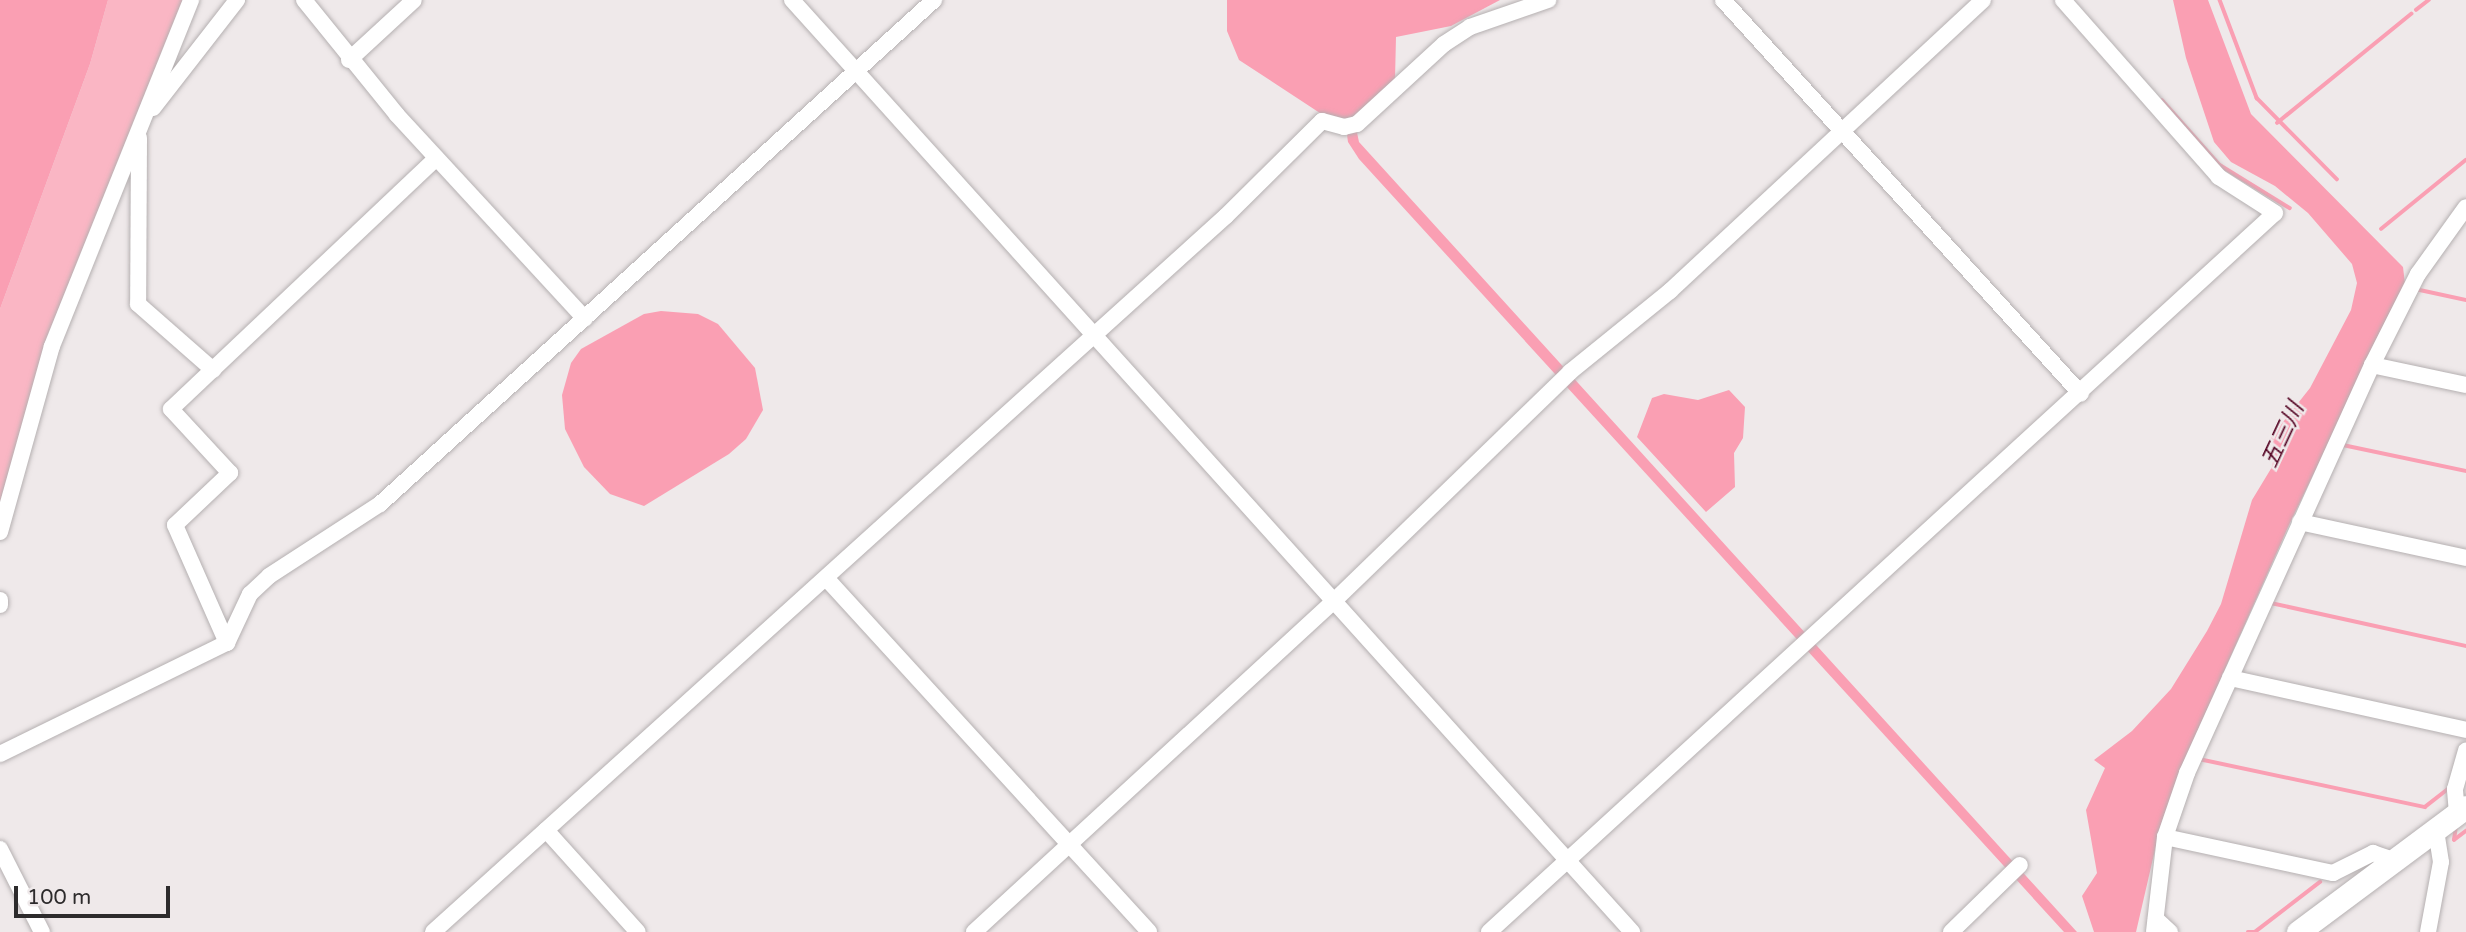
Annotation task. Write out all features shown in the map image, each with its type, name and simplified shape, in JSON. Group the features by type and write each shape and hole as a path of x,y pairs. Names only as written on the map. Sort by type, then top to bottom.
{"highway":[{"path":"2298,932 2462,810"}],"street":[{"path":"0,532 52,346 191,0"},
{"path":"213,370 138,304 140,126 237,0"},
{"path":"304,0 349,60 585,319"},
{"path":"349,60 414,0"},
{"path":"792,0 1632,932"},
{"path":"0,754 227,643 250,594 269,576 380,504 934,0"},
{"path":"433,932 1226,216 1322,121 1350,125 1444,44 1470,27 1548,0"},
{"path":"1723,0 2081,394"},
{"path":"974,932 1333,602 1565,377 1670,291 1844,133 1983,0"},
{"path":"1489,932 1683,758 1805,640 2081,394 2275,213 2219,177 2063,0"},
{"path":"227,643 175,525 230,473 171,409 436,158"},
{"path":"2170,932 2155,925 2165,837 2187,772 2372,365 2418,274 2464,210"},
{"path":"2372,365 2466,385"},
{"path":"2300,522 2466,558"},
{"path":"826,578 1149,932"},
{"path":"0,600 0,605"},
{"path":"2230,678 2466,730"},
{"path":"2462,810 2455,789 2466,751"},
{"path":"2428,932 2441,862 2436,829"},
{"path":"546,830 638,932"},
{"path":"2165,837 2333,873 2373,853 2393,860"},
{"path":"0,849 42,932"},
{"path":"1951,932 2016,868"}],"shaded area":[{"path":"108,0 185,0 0,512 0,309 90,64"}],"water":[{"path":"0,0 108,0 90,64 0,309"},
{"path":"1227,0 1500,0 1451,26 1396,37 1395,79 1354,118 1359,142 2077,932 2064,932 1359,159 1348,142 1345,121 1326,117 1239,60 1227,31"},
{"name":"五三川","path":"2173,0 2208,0 2251,114 2403,267 2405,284 2289,525 2182,766 2158,837 2136,932 2094,932 2082,896 2097,873 2086,810 2105,768 2094,760 2132,731 2171,689 2207,631 2221,604 2252,500 2272,467 2274,457 2268,441 2310,388 2351,310 2357,283 2352,264 2308,213 2275,186 2231,162 2214,142 2186,58"},
{"path":"661,311 698,314 718,324 755,368 763,410 746,439 729,454 644,506 610,494 584,467 565,429 562,395 571,363 581,349 644,314"},
{"path":"1729,390 1745,407 1743,438 1734,453 1735,487 1706,512 1637,437 1652,398 1664,394 1698,400"}],"waterway":[{"path":"2220,0 2257,98 2337,179"},
{"path":"2416,10 2429,0"},
{"path":"2277,123 2411,14"},
{"path":"2162,100 2220,165 2290,208"},
{"path":"2381,229 2466,160"},
{"path":"2420,290 2466,300"},
{"path":"2343,445 2466,471"},
{"path":"2271,603 2466,646"},
{"path":"2199,759 2425,807 2448,789"},
{"path":"2454,840 2456,825"},
{"path":"2454,840 2466,831"},
{"path":"2248,932 2255,932 2320,882"}]}
